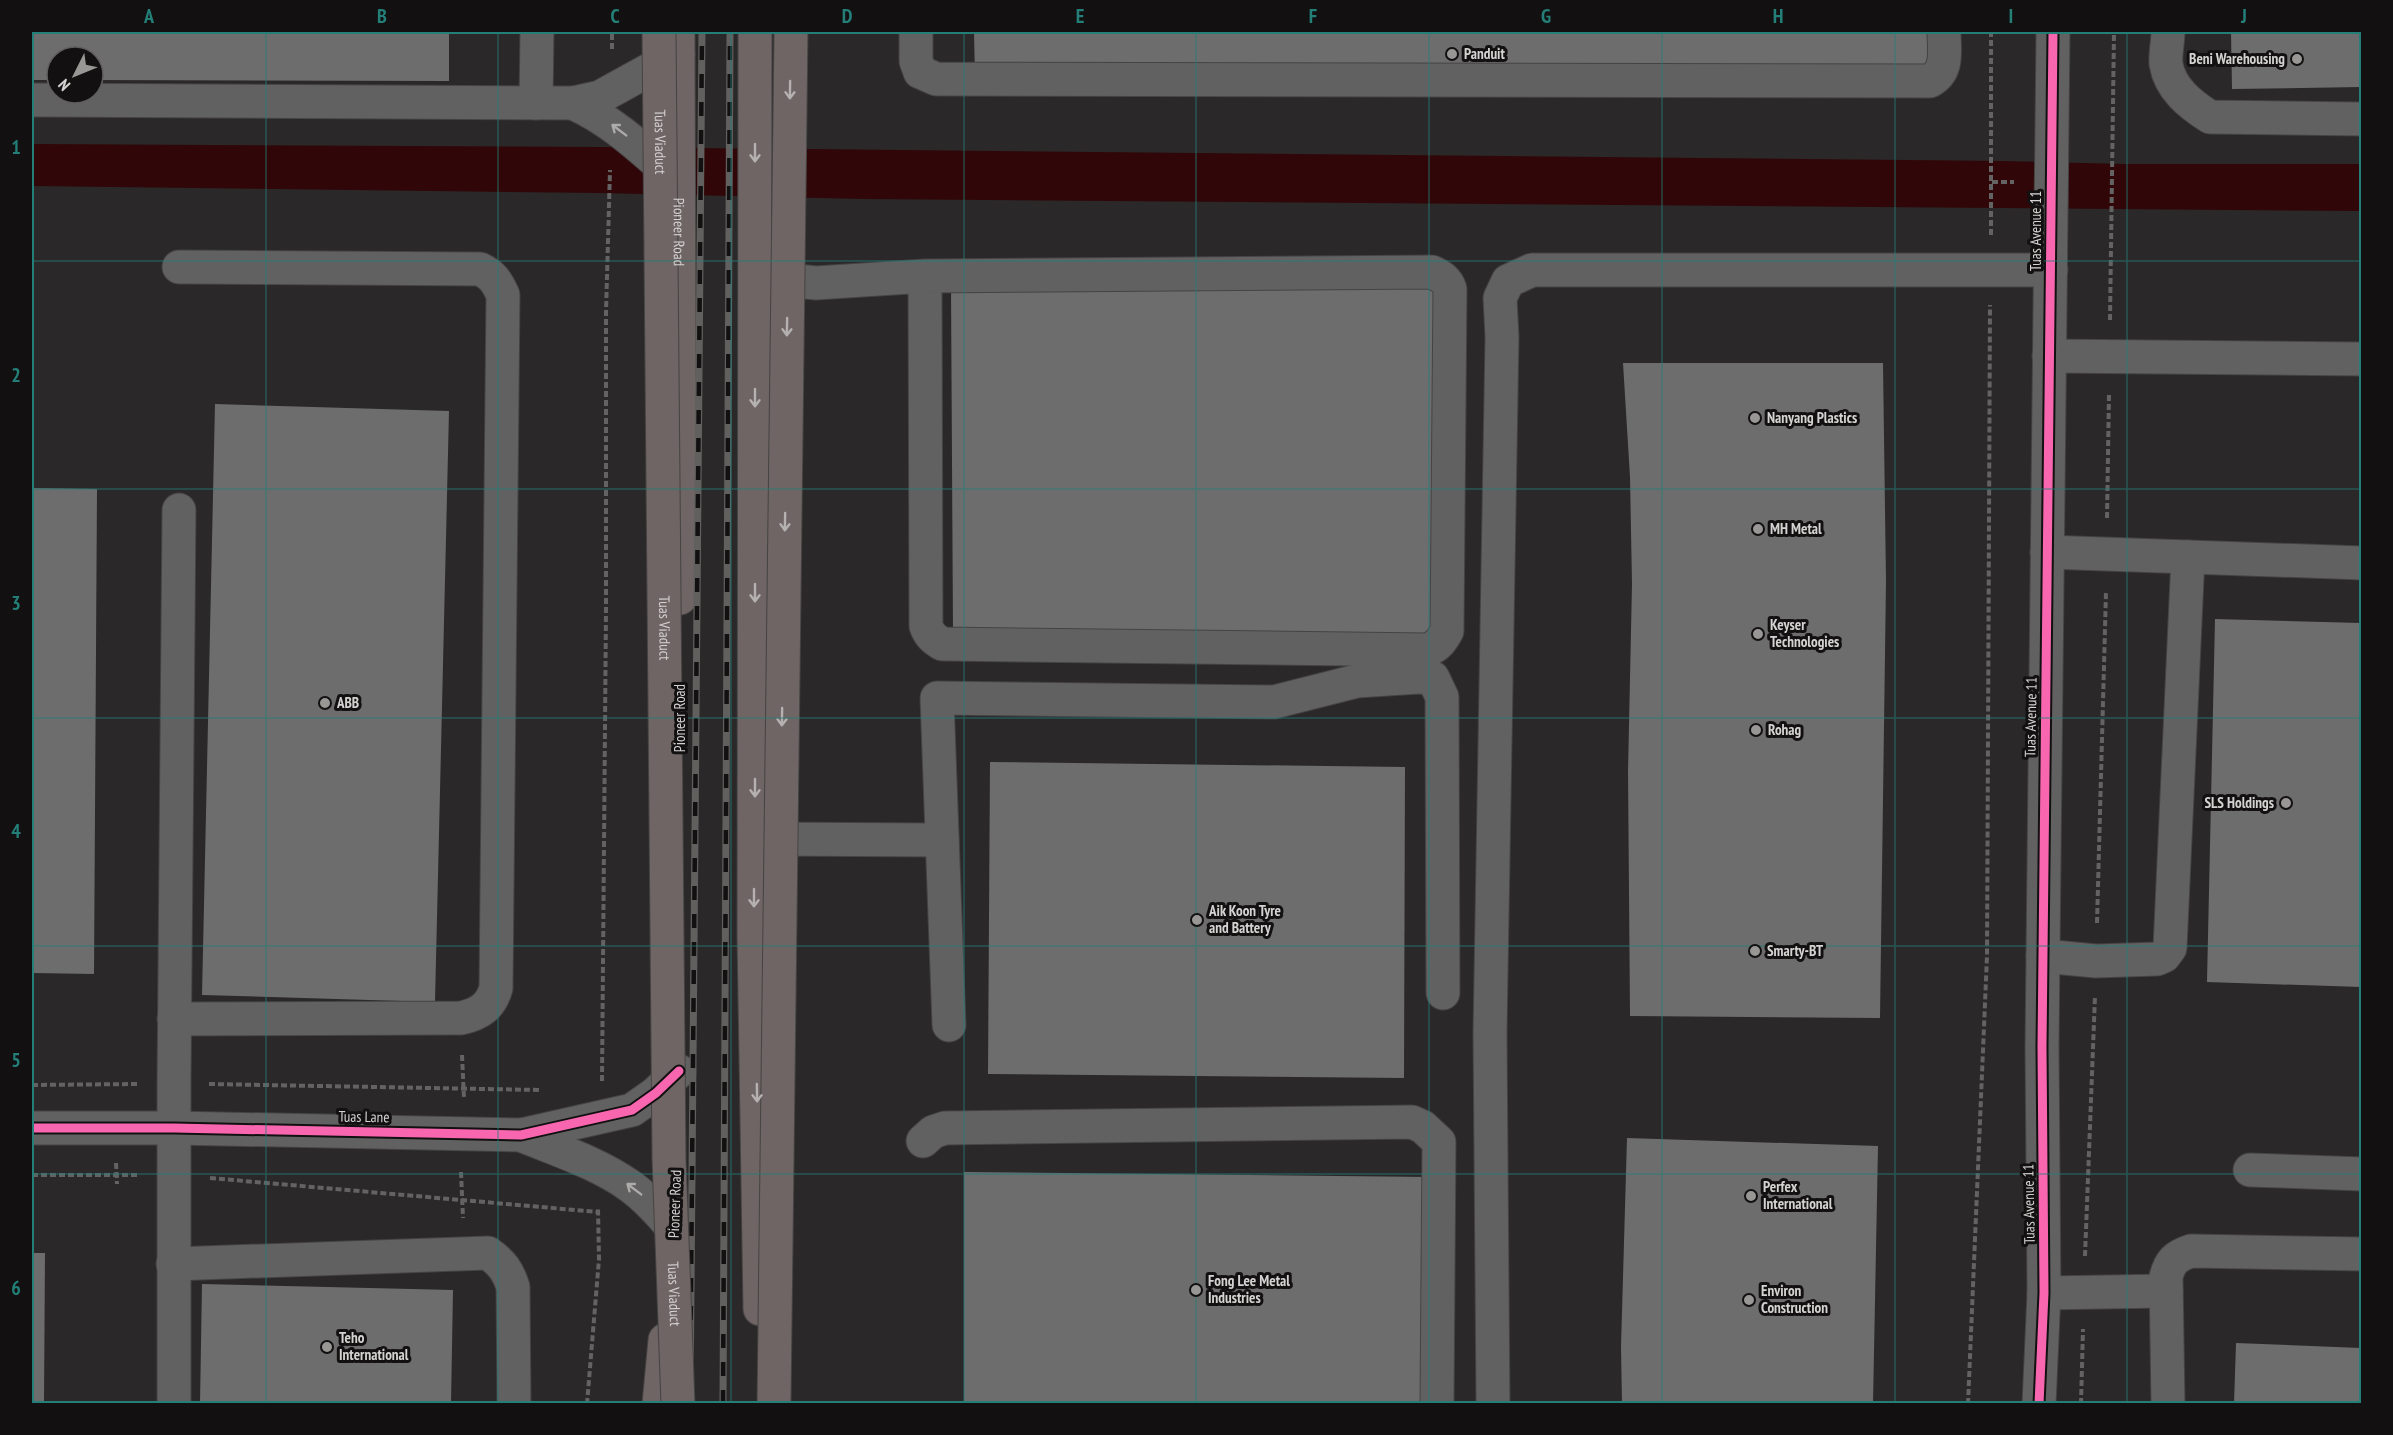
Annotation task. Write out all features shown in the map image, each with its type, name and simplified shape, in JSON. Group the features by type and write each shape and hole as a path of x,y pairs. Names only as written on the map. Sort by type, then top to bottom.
{"main road":[{"path":"755,32 754,839 761,1404"},
{"path":"774,1404 791,32"},
{"name":"Pioneer Road","path":"659,1404 675,1231 679,1071 679,182 672,39"},
{"name":"Tuas Viaduct","path":"672,39 669,1159 678,1404"}],"street":[{"path":"536,103 537,32"},
{"path":"916,32 916,61 920,72 936,79 1846,81 1930,81 1937,77 1942,69 1944,32"},
{"name":"Tuas Avenue 11","path":"2040,1404 2044,1293 2043,956 2053,32"},
{"path":"2168,32 2166,65 2175,85 2191,106 2210,117 2361,119"},
{"path":"35,100 573,103 600,97 672,39"},
{"path":"573,103 617,127 679,182"},
{"path":"174,1019 461,1018 476,1015 494,997 496,988 503,295 497,282 489,273 480,269 178,267"},
{"path":"1493,1404 1490,1033 1502,337 1500,298 1508,281 1532,270 2051,270"},
{"path":"755,277 816,283 925,276 1432,272 1443,278 1450,289 1447,632 1442,640 1428,650 942,644 935,640 929,634 926,626 925,276"},
{"path":"2049,356 2361,359"},
{"path":"174,1404 174,1019 179,510"},
{"path":"2047,552 2361,563"},
{"path":"2043,956 2096,961 2157,959 2164,956 2170,948 2188,557"},
{"path":"949,1025 937,698 1274,702 1357,681 1433,678 1442,697 1443,993"},
{"path":"754,839 942,840"},
{"name":"Tuas Lane","path":"32,1128 174,1128 521,1135 640,1107 679,1071"},
{"path":"923,1141 933,1132 945,1128 1412,1122 1423,1127 1439,1142 1437,1404"},
{"name":"Tuas Lane","path":"521,1135 598,1168 627,1184 643,1196 675,1231"},
{"path":"2250,1170 2361,1174"},
{"path":"2168,1404 2166,1291 2169,1264 2178,1256 2191,1251 2361,1254"},
{"path":"173,1264 488,1253 508,1272 513,1287 514,1404"},
{"path":"2044,1293 2166,1291"}],"path":[{"path":"1968,1404 1987,956 1991,32"},
{"path":"2081,1404 2107,555 2114,32"},
{"path":"601,1118 606,609 606,312 611,159"},
{"path":"32,1085 174,1083 544,1090"},
{"path":"587,1404 599,1259 598,1168"},
{"path":"32,1175 174,1175 598,1212"}],"shaded area":[{"path":"32,144 600,147 2124,164 2361,164 2362,211 865,199 599,193 32,186"}],"building":[{"path":"32,32 449,32 449,81 105,80 105,45 45,45 45,80 32,80"},
{"name":"Panduit","path":"974,32 1930,32 1931,77 975,79"},
{"name":"Beni Warehousing","path":"2231,32 2361,32 2361,87 2232,89"},
{"path":"951,287 1433,288 1434,634 953,633"},
{"path":"1623,363 1883,363 1886,581 1880,1018 1630,1016 1628,772 1632,584 1630,477"},
{"name":"ABB","path":"215,404 449,411 435,1002 202,995"},
{"path":"32,488 97,489 94,974 32,973"},
{"name":"SLS Holdings","path":"2215,619 2361,623 2361,987 2207,982"},
{"name":"Aik Koon Tyre and Battery","path":"990,762 1405,767 1404,1078 988,1074"},
{"path":"1627,1138 1878,1146 1873,1404 1622,1404 1621,1347"},
{"name":"Fong Lee Metal Industries","path":"964,1172 1429,1177 1428,1404 964,1404"},
{"path":"32,1253 45,1253 44,1404 32,1404"},
{"name":"Teho International","path":"202,1284 453,1290 451,1404 200,1404"},
{"path":"2236,1343 2361,1348 2361,1404 2234,1404"}],"railway":[{"path":"690,1404 702,32"},
{"path":"723,1404 730,32"}],"cycle path":[{"path":"2039,1404 2044,1293 2042,1047 2053,32"},
{"path":"32,1128 174,1128 521,1135 632,1110 656,1093 679,1071"}],"place":[{"name":"Panduit","path":"1452,54"},
{"name":"Beni Warehousing","path":"2297,59"},
{"name":"Nanyang Plastics","path":"1755,418"},
{"name":"MH Metal","path":"1758,529"},
{"name":"Keyser Technologies","path":"1758,634"},
{"name":"ABB","path":"325,703"},
{"name":"Rohag","path":"1756,730"},
{"name":"SLS Holdings","path":"2286,803"},
{"name":"Aik Koon Tyre and Battery","path":"1197,920"},
{"name":"Smarty-BT","path":"1755,951"},
{"name":"Perfex International","path":"1751,1196"},
{"name":"Fong Lee Metal Industries","path":"1196,1290"},
{"name":"Environ Construction","path":"1749,1300"},
{"name":"Teho International","path":"327,1347"}]}
